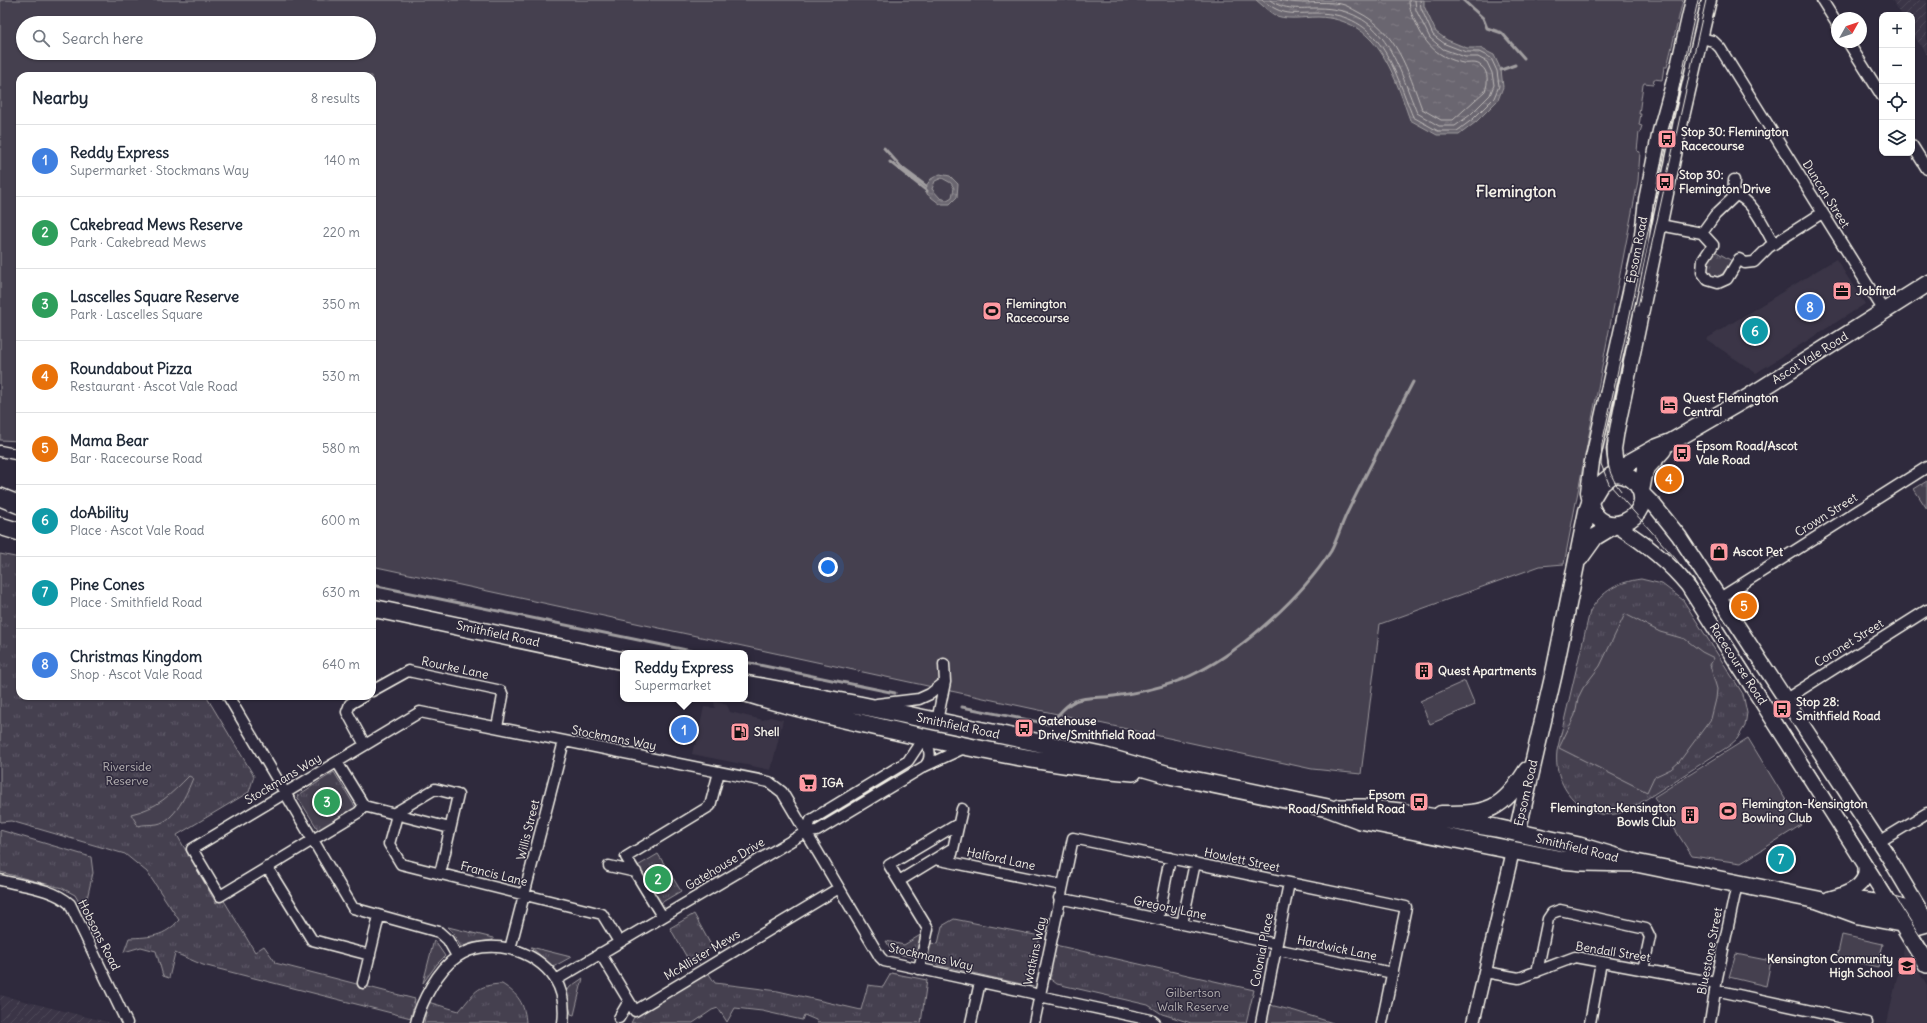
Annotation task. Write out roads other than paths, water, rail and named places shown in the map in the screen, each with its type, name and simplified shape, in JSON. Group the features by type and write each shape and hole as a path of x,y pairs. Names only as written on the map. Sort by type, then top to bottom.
{"highway":[{"path":"0,497 16,503"},
{"path":"0,526 16,531"},
{"name":"Smithfield Road","path":"376,609 620,660"},
{"name":"Smithfield Road","path":"748,685 859,705 1102,756 1169,775 1328,808 1360,820 1513,851 1573,861 1636,863"},
{"name":"Smithfield Road","path":"748,693 787,706 968,746 1100,770 1169,775"},
{"path":"911,716 924,737 937,722"},
{"name":"Smithfield Road","path":"1328,808 1358,808 1420,815 1517,833 1579,846 1636,863 1737,884 1820,900 1852,901 1892,907 1915,913 1927,923 1919,926 1902,924 1852,913 1820,900"},
{"path":"1378,810 1383,816 1400,828"},
{"name":"Epsom Road","path":"1513,851 1517,833"},
{"name":"Racecourse Road","path":"1892,907 1927,964"}],"main road":[{"name":"Epsom Road","path":"1517,833 1578,563 1581,536 1590,501 1588,491 1592,462 1640,243 1646,200 1660,131 1679,62 1693,0"},
{"name":"Epsom Road","path":"1619,474 1614,449 1681,121 1709,0"},
{"name":"Ascot Vale Road","path":"1619,474 1634,460 1671,442 1746,398 1927,285"},
{"name":"Ascot Vale Road","path":"1642,492 1643,474 1646,467 1671,442"},
{"path":"1619,474 1635,481 1642,492 1641,505 1637,514 1627,521 1615,525 1608,524 1598,518 1592,509 1590,501 1603,482 1619,474"},
{"name":"Racecourse Road","path":"1642,492 1679,536 1720,598 1879,842 1927,923"},
{"name":"Epsom Road","path":"1578,563 1591,541 1615,525"},
{"name":"Racecourse Road","path":"1615,525 1640,540 1680,576 1768,711 1892,907"},
{"path":"1768,711 1786,699"},
{"path":"1420,815 1468,814 1494,807 1512,792 1534,759"},
{"path":"1820,900 1843,895 1856,887 1865,875 1865,865"}],"street":[{"path":"1822,0 1831,14"},
{"name":"Duncan Street","path":"1701,38 1713,41 1720,48 1884,311"},
{"path":"1852,48 1879,91"},
{"path":"1915,150 1927,169"},
{"path":"1733,197 1734,180"},
{"path":"1702,233 1715,215 1733,197 1736,196 1741,197 1748,204 1774,244"},
{"path":"1660,225 1702,233 1712,245 1703,260 1702,272 1708,280 1718,283 1727,279 1739,259 1745,263 1754,262 1774,244 1822,213"},
{"path":"0,451 16,453"},
{"name":"Crown Street","path":"1720,598 1927,468"},
{"name":"Coronet Street","path":"1786,699 1927,610"},
{"path":"937,722 945,682 944,664"},
{"name":"Rourke Lane","path":"376,689 408,671 497,690 502,692 503,696 497,727"},
{"path":"859,705 919,700 930,694 945,682"},
{"path":"230,700 353,908 440,932 448,940 457,956"},
{"path":"357,700 350,704 347,712 365,745"},
{"name":"Stockmans Way","path":"267,867 220,896 192,849 420,712 764,780 773,784 782,792 881,959 887,962 1150,1020 1155,1023"},
{"path":"924,737 930,756 929,761 925,766"},
{"name":"Gatehouse Drive","path":"806,832 811,820 908,761 924,737"},
{"name":"Willis Street","path":"510,949 564,741"},
{"name":"Gatehouse Drive","path":"556,980 806,832 817,831 925,766 968,746"},
{"path":"337,762 364,806 450,828"},
{"path":"662,916 626,857 710,806 719,772"},
{"path":"395,814 435,789 458,796 440,874"},
{"path":"853,795 860,805"},
{"path":"364,806 359,812 267,867 312,940 370,955"},
{"path":"950,862 962,809"},
{"path":"1879,842 1927,813"},
{"name":"Francis Lane","path":"395,814 389,844 401,864 602,914 619,942"},
{"path":"919,969 928,929 889,865 958,824"},
{"name":"Howlett Street","path":"1074,838 1406,908 1393,973"},
{"name":"Watkins Way","path":"1034,1023 1071,840 1074,838"},
{"path":"898,881 953,848"},
{"name":"Epsom Road","path":"1473,1023 1513,851"},
{"path":"1158,919 1170,858"},
{"name":"Halford Lane","path":"935,859 1062,885"},
{"path":"1182,924 1195,863"},
{"path":"609,866 636,872"},
{"name":"Hobsons Road","path":"0,880 54,893 70,904 127,1023"},
{"name":"Colonial Place","path":"1260,1023 1289,883"},
{"name":"Bluestone Street","path":"1710,1023 1737,884"},
{"name":"McAllister Mews","path":"629,1001 635,1011 839,888"},
{"name":"Gregory Lane","path":"1059,898 1276,946"},
{"path":"1537,972 1548,919 1552,913 1560,910 1646,929 1650,937 1643,970"},
{"path":"363,983 379,916"},
{"path":"416,1023 420,1008 443,970 457,956 475,949 493,946 524,953 537,961 550,972 556,980 564,1010 563,1023"},
{"name":"Hardwick Lane","path":"1276,946 1393,973"},
{"path":"600,954 629,1001 619,1018"},
{"name":"Bendall Street","path":"1485,972 1518,978 1537,972 1572,957 1643,970 1716,986 1867,1023"},
{"path":"1590,1023 1601,962"},
{"path":"1382,1023 1393,973"},
{"path":"971,1023 980,982"}],"water":[{"path":"1256,0 1424,0 1424,6 1436,32 1447,40 1467,48 1480,48 1494,55 1501,70 1503,87 1498,100 1476,122 1459,135 1437,135 1410,120 1397,84 1380,51 1369,38 1355,27 1338,20 1318,17 1288,18 1277,16"},
{"path":"940,174 950,176 958,184 957,197 950,204 940,204 927,194 926,186 931,179","holes":["942,178 951,183 954,188 952,197 947,200 940,198 932,189 935,181"]}],"waterway":[{"path":"1463,0 1483,18 1487,28 1502,33 1524,58"},
{"path":"1501,70 1515,65"},
{"path":"884,148 902,168 926,186"},
{"path":"890,162 927,191"},
{"path":"962,707 1049,724 1064,708 1079,699 1136,693 1168,685 1198,672 1234,650 1289,603 1319,568 1331,551 1347,514 1413,382"},
{"path":"376,586 686,650"},
{"path":"748,663 895,693"}],"tram line":[{"path":"1698,0 1602,444 1601,464 1609,484 1675,558 1699,589 1927,947"},
{"path":"1638,306 1706,0"},
{"path":"1608,441 1607,455 1609,468 1613,480 1621,491"}],"place":[{"name":"Stop 30: Flemington Racecourse","path":"1667,139"},
{"name":"Stop 30: Flemington Drive","path":"1665,182"},
{"name":"Jobfind","path":"1842,291"},
{"name":"Christmas Kingdom","path":"1810,307"},
{"name":"Flemington Racecourse","path":"992,311"},
{"name":"doAbility","path":"1755,331"},
{"name":"Quest Flemington Central","path":"1669,405"},
{"name":"Epsom Road/Ascot Vale Road","path":"1682,453"},
{"name":"Roundabout Pizza","path":"1669,479"},
{"name":"Ascot Pet","path":"1719,552"},
{"name":"Mama Bear","path":"1744,606"},
{"name":"Quest Apartments","path":"1424,671"},
{"name":"Stop 28: Smithfield Road","path":"1782,709"},
{"name":"Gatehouse Drive/Smithfield Road","path":"1024,728"},
{"name":"Reddy Express","path":"684,730"},
{"name":"Shell","path":"740,732"},
{"name":"IGA","path":"808,783"},
{"name":"Lascelles Square Reserve","path":"327,802"},
{"name":"Epsom Road/Smithfield Road","path":"1419,802"},
{"name":"Flemington-Kensington Bowling Club","path":"1728,811"},
{"name":"Flemington-Kensington Bowls Club","path":"1690,815"},
{"name":"Pine Cones","path":"1781,859"},
{"name":"Cakebread Mews Reserve","path":"658,879"},
{"name":"Kensington Community High School","path":"1907,966"}],"district":[{"name":"Flemington","path":"1516,191"}],"park label":[{"name":"Riverside Reserve","path":"127,774"},
{"name":"Gilbertson Walk Reserve","path":"1193,1000"}]}
